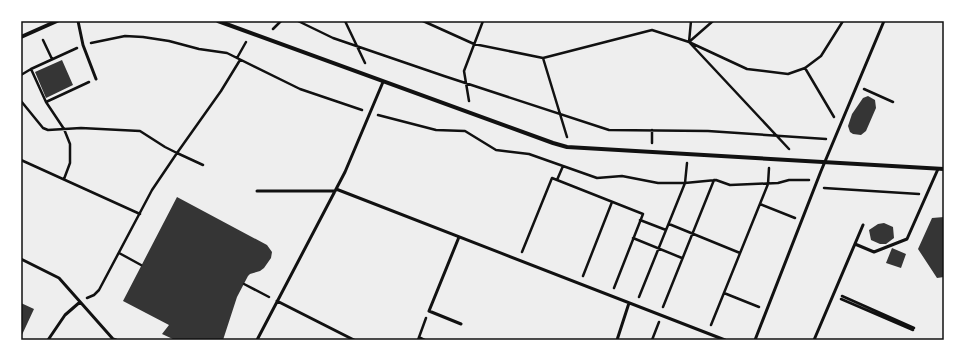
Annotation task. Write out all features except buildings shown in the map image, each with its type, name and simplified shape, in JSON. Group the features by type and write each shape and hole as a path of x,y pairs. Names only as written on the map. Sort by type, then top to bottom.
{"street":[{"path":"21,37 57,21"},
{"path":"218,21 383,82 567,147 944,169"}],"lane":[{"path":"78,21 82,45 96,79"},
{"path":"754,340 825,162 884,21"},
{"path":"257,340 344,172 383,82"},
{"path":"855,244 874,252 907,239 938,169"},
{"path":"257,191 335,190 725,340"},
{"path":"814,340 863,224"},
{"path":"459,237 429,311 461,324"},
{"path":"21,259 59,278 116,340"},
{"path":"277,301 354,340"},
{"path":"48,340 65,315 80,302"},
{"path":"617,340 629,303"}],"path":[{"path":"273,29 281,21"},
{"path":"298,21 333,38 609,130 708,131 834,141"},
{"path":"345,21 365,63"},
{"path":"423,21 474,44 543,58 652,30 689,42 747,69 788,74 805,68 820,56 843,21"},
{"path":"469,101 464,71 483,21"},
{"path":"691,21 689,42 789,149"},
{"path":"689,42 713,21"},
{"path":"21,75 82,45 125,36 143,37 169,41 199,49 227,53 300,89 370,113 436,130 465,131 496,150 529,154 597,178 622,176 658,183 685,183 716,180 730,185 768,184 789,180 810,180 817,182"},
{"path":"43,40 52,59"},
{"path":"80,302 94,295 99,290 152,190 221,91 246,42"},
{"path":"543,58 567,137"},
{"path":"37,66 39,70"},
{"path":"805,68 840,126"},
{"path":"31,69 46,102 64,129 70,144 70,163 64,179"},
{"path":"46,102 70,89 96,79"},
{"path":"857,86 892,102"},
{"path":"21,101 43,128 48,130 81,128 140,131 165,148 203,165"},
{"path":"652,130 652,143"},
{"path":"21,160 140,214"},
{"path":"636,305 685,183 687,163"},
{"path":"557,180 563,166"},
{"path":"708,333 768,184 769,168"},
{"path":"518,260 552,178 643,214 611,296"},
{"path":"652,340 682,258 714,180"},
{"path":"815,188 927,194"},
{"path":"580,284 612,202"},
{"path":"760,204 802,221"},
{"path":"640,220 666,230"},
{"path":"669,224 740,253"},
{"path":"633,238 682,258"},
{"path":"119,253 141,265"},
{"path":"244,284 277,301"},
{"path":"724,293 766,310"},
{"path":"833,294 914,329"},
{"path":"425,340 418,339 429,311"}],"shaded area":[{"path":"21,21 944,21 944,340 21,340"}]}
